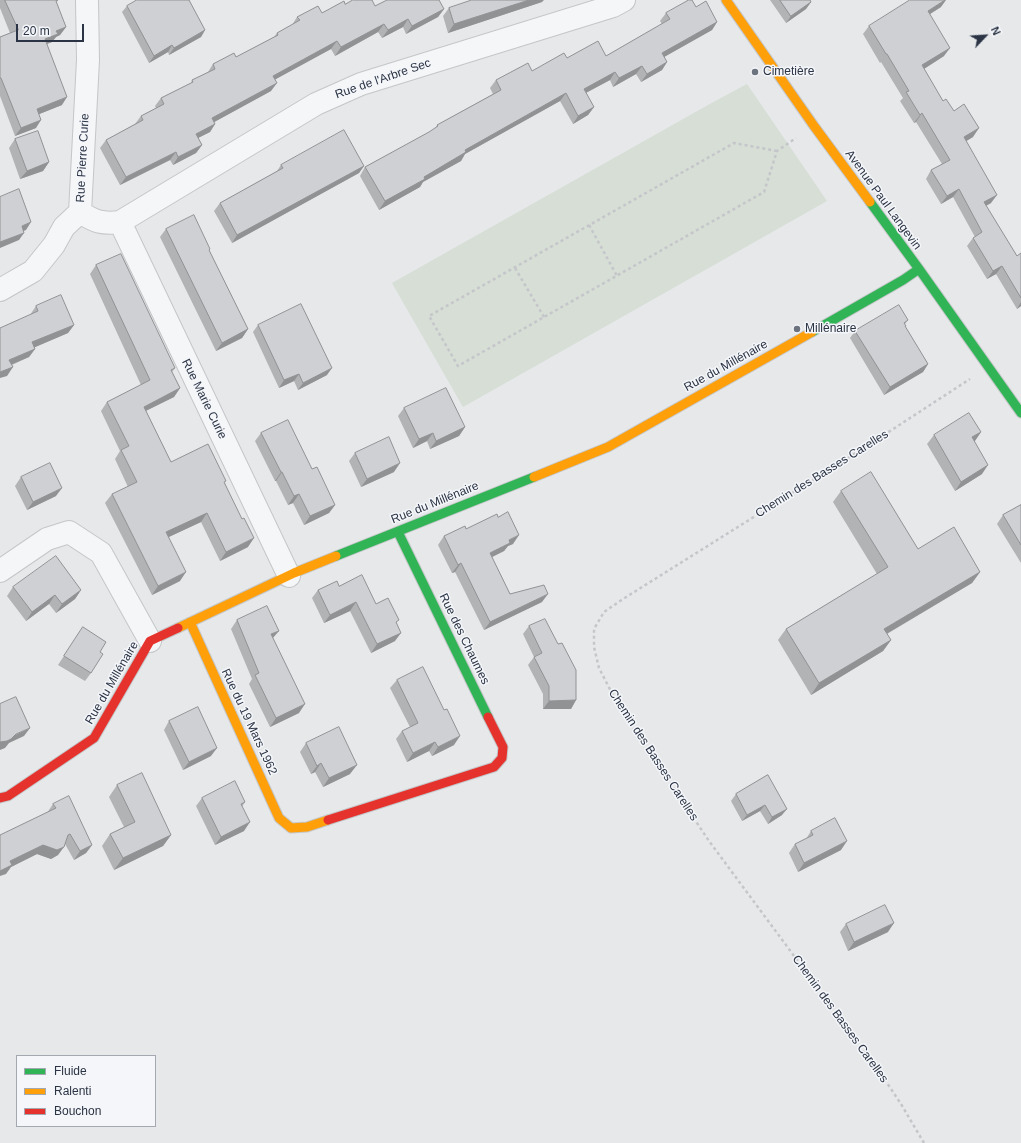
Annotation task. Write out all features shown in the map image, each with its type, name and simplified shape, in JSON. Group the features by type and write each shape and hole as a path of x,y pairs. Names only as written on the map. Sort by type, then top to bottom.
{"street":[{"name":"Rue Pierre Curie","path":"4,288 33,271 54,245 64,227 80,212 88,60 87,0"},
{"name":"Rue de l'Arbre Sec","path":"120,222 316,104 362,84 613,6 624,0"},
{"name":"Avenue Paul Langevin","path":"726,0 814,126 919,269 1021,413"},
{"path":"80,212 92,220 107,224 120,222"},
{"name":"Rue Marie Curie","path":"120,222 289,576"},
{"name":"Rue du Millénaire","path":"0,798 8,796 94,738 150,641 289,576 608,447 896,284 919,269"},
{"path":"0,571 47,539 69,532 101,553 150,641"},
{"name":"Rue des Chaumes","path":"291,828 307,827 494,767 502,758 503,747 398,532"},
{"name":"Rue du 19 Mars 1962","path":"190,622 279,818 291,828"}],"path":[{"path":"734,143 777,151 764,192 458,366 429,316 589,225 734,143"},
{"path":"589,225 616,276"},
{"path":"515,268 544,317"},
{"name":"Chemin des Basses Carelles","path":"924,1143 901,1104 877,1068 709,842 618,705 599,668 594,647 594,629 604,612 623,599 867,446 989,367"}],"shaded area":[{"path":"747,84 827,201 463,407 392,283"}],"building":[{"path":"5,0 58,0 56,1 66,27 56,31 58,34 45,39 67,97 37,109 41,120 21,128 0,78 0,37 18,30"},
{"path":"137,0 189,0 205,30 174,48 172,45 154,56 127,6"},
{"path":"353,0 372,0 375,6 387,0 439,0 444,9 412,26 408,19 388,30 384,24 341,47 337,41 273,76 277,83 212,118 215,124 196,134 202,145 178,157 176,152 126,177 106,140 143,120 141,116 164,104 161,98 215,69 213,64 234,53 236,57 278,35 277,33 300,20 297,17 318,6 322,13 344,1 345,4"},
{"path":"472,0 529,0 454,24 449,8"},
{"path":"689,0 692,0 696,7 706,1 717,22 662,53 667,62 647,74 642,66 619,78 615,72 584,89 594,107 578,116 566,93 465,150 466,152 424,177 425,179 385,201 365,167 501,90 496,80 528,63 532,71 564,53 567,58 598,41 606,56 670,19 666,13"},
{"path":"780,0 810,0 811,2 791,16"},
{"path":"910,0 945,0 928,11 950,48 922,65 943,101 946,99 954,111 964,104 979,128 964,137 997,195 984,202 1017,256 1021,253 1021,298 1002,266 993,271 973,238 982,232 959,189 947,196 931,170 950,160 922,113 920,115 906,92 909,91 869,26"},
{"path":"344,130 364,166 237,235 220,203 283,168 281,165"},
{"path":"38,131 49,162 27,171 15,139"},
{"path":"19,189 31,222 22,226 24,233 0,242 0,197"},
{"path":"194,215 210,249 209,250 248,329 222,343 166,229"},
{"path":"121,254 175,368 171,370 180,388 144,407 171,462 208,444 242,519 244,518 254,538 226,552 207,513 166,532 186,572 158,586 112,494 137,482 121,450 129,446 107,402 150,380 96,265"},
{"path":"61,295 74,325 32,342 35,349 9,360 13,367 0,372 0,328 38,311 36,306"},
{"path":"301,304 332,368 303,383 299,374 284,380 258,325"},
{"path":"899,305 908,320 904,323 905,326 928,364 890,387 855,331"},
{"path":"446,388 465,427 436,441 433,433 419,439 404,408"},
{"path":"969,413 981,432 972,437 988,465 961,482 934,435"},
{"path":"288,420 312,469 317,467 335,505 310,516 299,494 294,496 261,433"},
{"path":"389,437 400,463 367,479 355,453"},
{"path":"50,463 62,488 33,502 21,477"},
{"path":"871,472 918,549 954,527 980,572 884,629 891,640 819,683 786,629 888,567 841,491"},
{"path":"1021,505 1021,545 1003,515"},
{"path":"508,512 519,535 509,540 510,543 490,553 510,594 544,585 548,594 490,622 461,563 458,565 444,536 465,526 466,529 497,514 498,517"},
{"path":"56,556 81,590 62,604 55,595 32,612 13,587"},
{"path":"362,575 376,604 388,598 399,620 396,622 401,633 377,644 356,602 330,615 318,590 337,581 339,586"},
{"path":"267,606 279,631 271,634 305,704 276,718 255,675 259,673 237,620"},
{"path":"545,619 558,644 562,643 576,670 576,700 549,701 549,686 534,657 542,653 529,626"},
{"path":"83,627 106,642 100,652 103,654 91,673 64,656"},
{"path":"423,667 444,710 447,709 460,736 438,747 435,742 413,753 402,731 418,723 397,680"},
{"path":"16,697 30,728 16,734 7,741 0,742 0,704"},
{"path":"198,707 217,748 189,762 169,721"},
{"path":"339,727 357,765 329,778 321,763 317,766 306,743"},
{"path":"142,773 171,835 123,858 110,834 135,822 117,785"},
{"path":"768,775 787,809 772,817 765,805 747,815 736,794"},
{"path":"235,781 245,802 241,804 250,822 221,837 202,798"},
{"path":"69,796 92,845 80,851 70,834 68,835 64,847 57,850 43,845 10,861 12,865 0,871 0,835 56,808 53,804"},
{"path":"835,818 847,841 804,863 795,844 813,835 811,831"},
{"path":"885,905 894,923 854,942 846,924"}],"traffic: fast":[{"path":"870,202 1021,413"},
{"path":"812,332 903,280 919,269"},
{"path":"336,556 534,477"},
{"path":"398,532 488,717"}],"traffic: slow":[{"path":"726,0 814,126 870,202"},
{"path":"534,477 608,447 812,332"},
{"path":"178,628 294,573 336,556"},
{"path":"190,622 279,818 291,828 307,827 328,820"}],"traffic: jam":[{"path":"0,798 8,796 94,738 150,641 178,628"},
{"path":"328,820 494,767 502,758 503,747 488,717"}],"place":[{"name":"Cimetière","path":"755,72"},
{"name":"Millénaire","path":"797,329"}]}
